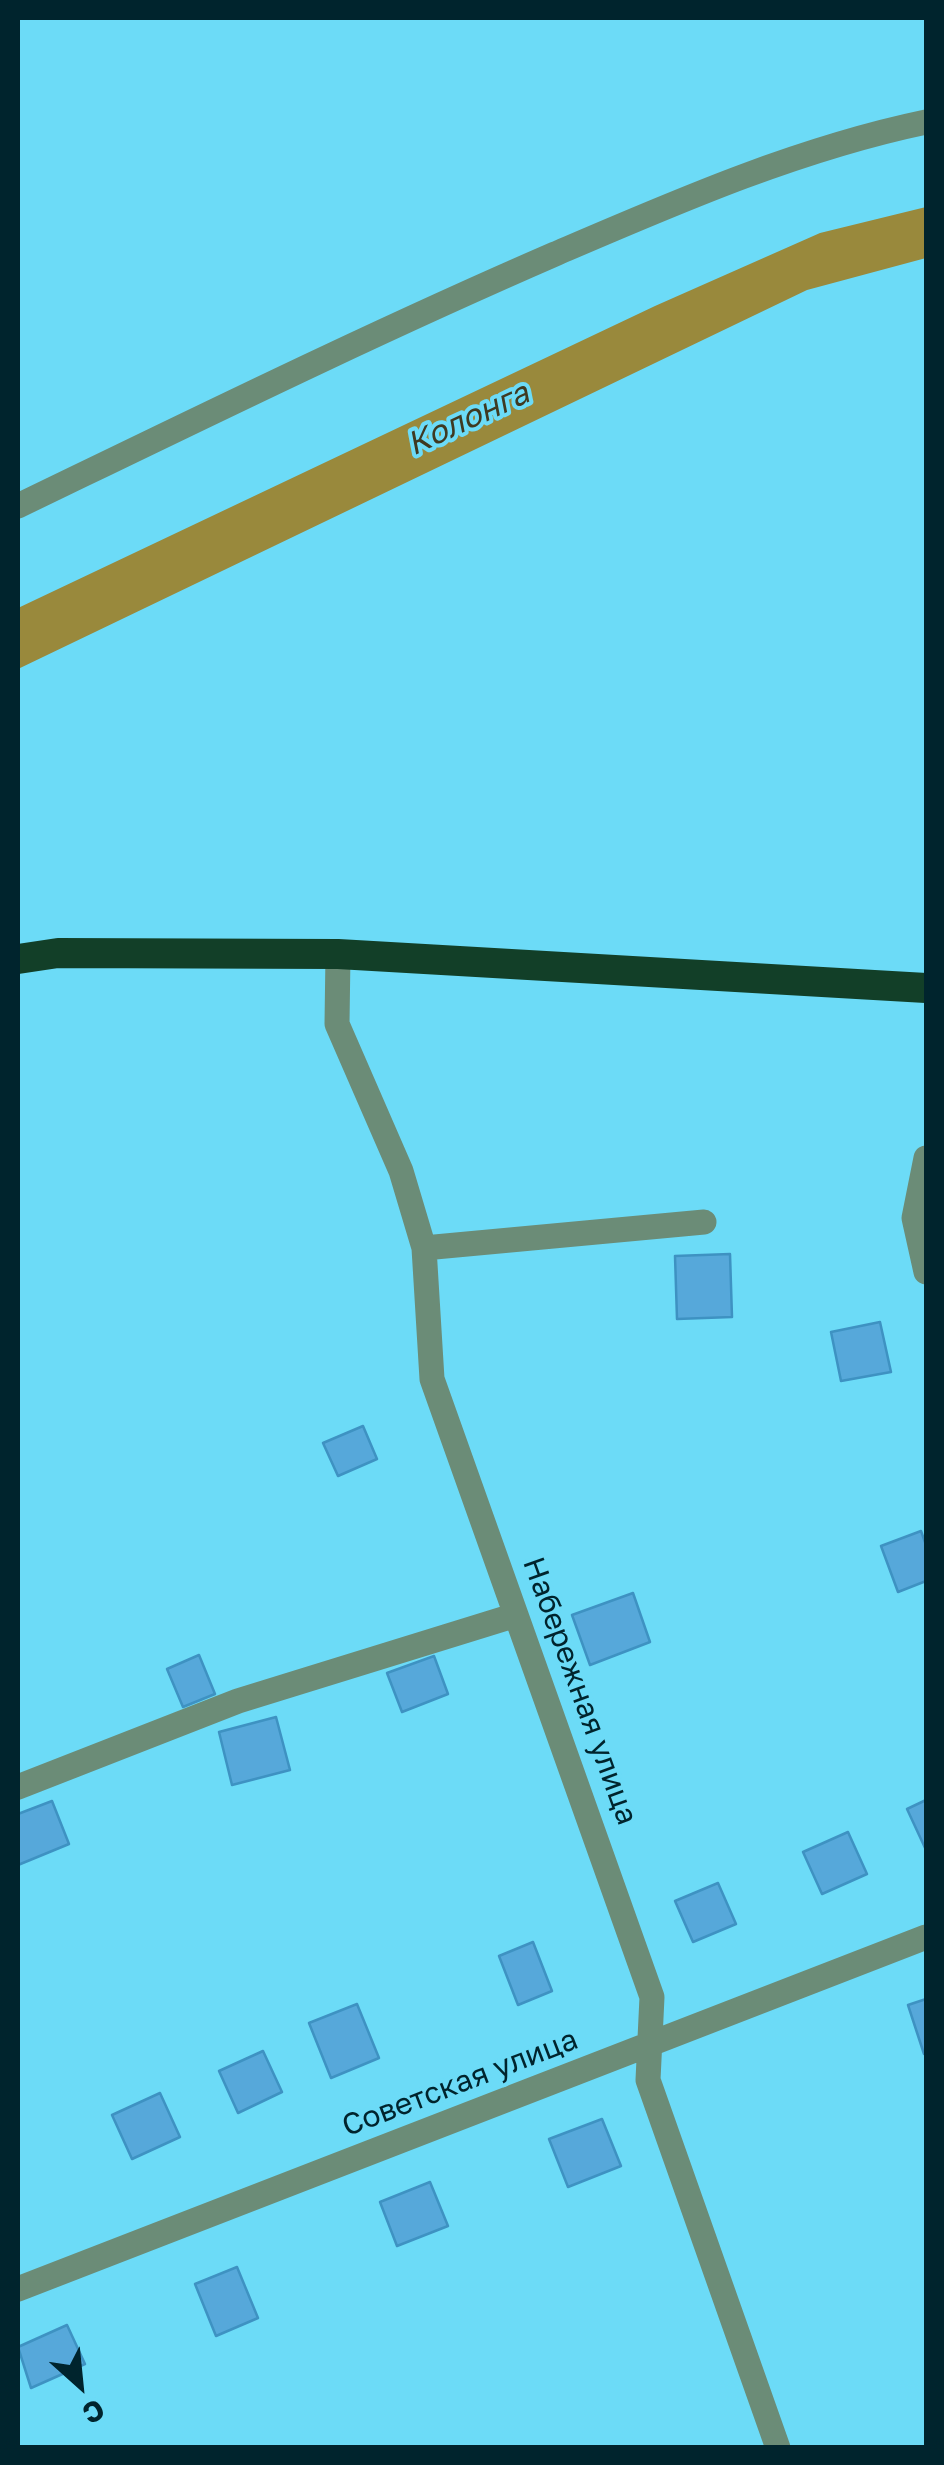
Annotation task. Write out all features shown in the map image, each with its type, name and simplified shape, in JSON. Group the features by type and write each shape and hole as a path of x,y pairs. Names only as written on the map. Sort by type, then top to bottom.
{"highway":[{"path":"18,959 58,953 338,954 926,988"}],"street":[{"path":"18,506 376,332 689,196 858,136 926,122"},
{"name":"Набережная улица","path":"338,954 337,1024 400,1170 424,1248 432,1379 652,1997 648,2080 778,2448"},
{"path":"926,1158 914,1218 926,1272"},
{"path":"424,1248 704,1222"},
{"path":"18,1787 238,1701 516,1615"},
{"name":"Советская улица","path":"18,2289 926,1937"}],"water":[{"name":"Колонга","path":"926,207 926,258 807,290 18,669 18,608 655,306 820,233"}],"building":[{"path":"730,1254 732,1317 677,1319 675,1256"},
{"path":"880,1322 891,1372 841,1381 831,1332"},
{"path":"363,1426 377,1459 338,1476 323,1443"},
{"path":"921,1531 926,1545 926,1581 898,1592 881,1546"},
{"path":"633,1593 650,1642 590,1665 572,1615"},
{"path":"199,1655 215,1694 183,1707 167,1669"},
{"path":"434,1656 448,1694 402,1712 387,1673"},
{"path":"276,1717 290,1770 232,1785 219,1732"},
{"path":"926,1800 926,1850 907,1809"},
{"path":"52,1801 69,1844 18,1865 18,1814"},
{"path":"848,1832 867,1874 822,1894 803,1852"},
{"path":"718,1883 736,1924 693,1942 675,1901"},
{"path":"533,1942 552,1991 518,2005 499,1956"},
{"path":"926,1999 926,2053 924,2054 908,2005"},
{"path":"357,2004 379,2058 331,2078 309,2023"},
{"path":"263,2051 282,2092 238,2113 219,2071"},
{"path":"160,2093 180,2137 132,2159 112,2115"},
{"path":"602,2119 621,2166 568,2187 549,2139"},
{"path":"430,2182 448,2226 397,2246 380,2202"},
{"path":"237,2267 258,2318 216,2336 195,2284"},
{"path":"67,2325 85,2364 31,2388 18,2347"}]}
